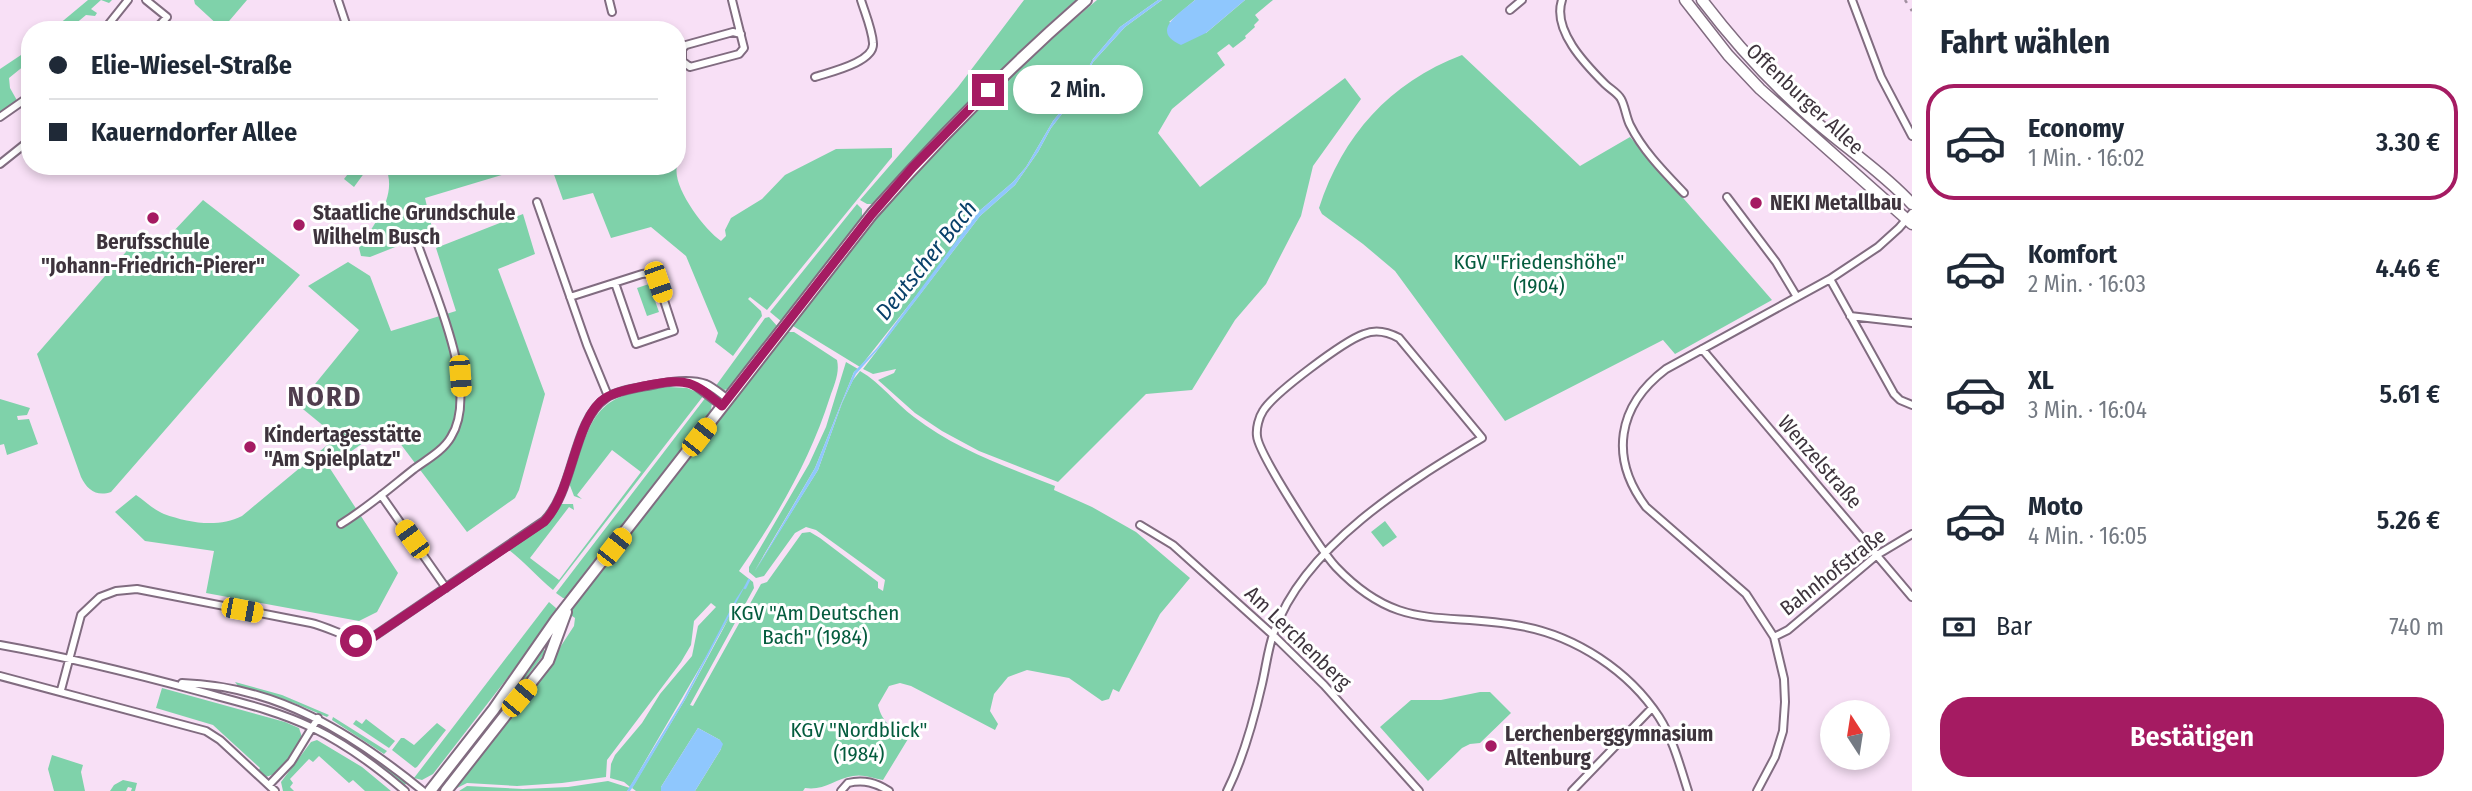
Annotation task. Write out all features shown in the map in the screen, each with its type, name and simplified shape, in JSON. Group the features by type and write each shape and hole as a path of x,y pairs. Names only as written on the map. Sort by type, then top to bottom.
{"main road":[{"path":"430,791 476,733 543,637 872,214 913,167 988,90 1086,0"},
{"path":"446,791 548,661 568,606"}],"street":[{"path":"111,21 128,0"},
{"path":"146,0 167,17 163,21"},
{"path":"338,0 345,21"},
{"path":"609,0 612,12"},
{"path":"686,64 690,67 739,54 744,48 732,0"},
{"path":"815,78 862,60 870,54 874,45 861,0"},
{"path":"1510,10 1522,0"},
{"path":"1562,0 1560,7 1563,27 1574,46 1620,97 1629,123 1644,148 1684,193"},
{"name":"Offenburger Allee","path":"1685,0 1742,71 1793,121 1910,219"},
{"name":"Offenburger Allee","path":"1702,0 1760,68 1809,116 1912,204"},
{"path":"1852,0 1881,77 1912,136"},
{"path":"686,45 733,32 741,34"},
{"path":"1742,71 1760,68"},
{"path":"0,117 21,102"},
{"path":"0,163 21,147"},
{"path":"1727,197 1776,262 1797,297"},
{"path":"537,202 597,374 608,396"},
{"path":"1757,791 1775,757 1783,732 1786,702 1784,679 1774,636 1746,594 1646,507 1629,481 1622,457 1625,421 1634,402 1653,379 1677,361 1830,279 1878,247 1910,219"},
{"path":"341,524 443,447 454,432 459,416 461,397 457,362 418,245"},
{"path":"570,297 615,283 650,273 658,282 674,331 636,344 615,283"},
{"path":"1830,279 1894,394 1912,405"},
{"path":"1850,316 1912,323"},
{"path":"1227,791 1250,728 1273,635 1296,588 1325,553 1374,510 1420,475 1482,438 1413,352 1399,338 1389,333 1364,334 1350,341 1280,393 1262,412 1257,439 1269,464 1325,553 1361,590 1385,606 1410,615 1521,626 1575,643 1621,675 1652,708 1673,746 1688,791"},
{"name":"Wenzelstraße","path":"1702,349 1912,597"},
{"path":"61,690 81,615 100,597 116,591 136,589 311,623 334,629 361,642 373,637 531,532 548,517 563,493 584,430 600,402 608,396 657,384 692,383 725,402"},
{"path":"381,495 446,588"},
{"name":"Am Lerchenberg","path":"1140,525 1173,545 1273,635 1324,684 1419,791"},
{"name":"Bahnhofstraße","path":"1774,636 1788,630 1877,555 1912,534"},
{"path":"0,645 69,657 250,705 313,728 355,753 405,791"},
{"path":"0,676 61,690 206,731 275,791"},
{"path":"173,683 199,684 248,694 318,718 358,742 423,791"},
{"path":"1572,791 1652,708"},
{"path":"269,785 291,762 318,718"},
{"path":"838,791 848,783 856,781 872,783 889,791"}],"green space":[{"path":"88,0 101,0 91,9 97,13 95,16 86,15 79,21 63,21"},
{"path":"194,0 247,0 229,21 213,21"},
{"path":"1024,0 1076,0 998,73 875,204 860,200 958,87"},
{"path":"1097,0 1158,0 1120,27 1093,59 1073,96 1053,121 1026,167 977,213 939,267 860,367 793,326 792,323 852,246 913,174 989,97"},
{"path":"1162,0 1195,0 1169,22 1206,33 1245,0 1273,0 1255,15 1259,20 1246,38 1233,48 1229,44 1217,53 1225,65 1172,109 1158,133 1200,187 1345,78 1361,99 1313,166 1301,216 1266,284 1235,320 1192,390 1146,394 1058,482 979,451 915,413 878,380 894,373 896,369 873,374 863,369 980,216 1015,185 1051,128 1076,96 1093,62 1125,27"},
{"path":"21,55 21,68 9,78 10,88 19,104 0,117 0,69"},
{"name":"KGV \"Friedenshöhe\" (1904)","path":"1462,55 1580,166 1630,137 1772,300 1675,354 1663,340 1505,421 1395,271 1322,214 1319,208 1341,157 1372,115 1412,80"},
{"path":"892,148 892,157 767,310 750,297 748,299 761,311 762,316 733,356 715,342 718,333 686,256 651,227 611,238 593,193 563,200 554,175 677,175 684,196 698,218 721,241 726,236 725,230 731,218 762,199 785,175 836,149"},
{"path":"347,175 363,175 354,187 344,179"},
{"path":"388,175 502,175 425,198 433,232 370,257 361,256 359,248 378,219 387,198"},
{"path":"203,200 300,275 111,492 97,493 86,486 81,477 37,354 139,237 155,251"},
{"path":"857,204 862,209 862,219 782,322 770,312"},
{"path":"523,214 535,254 498,269 545,394 515,498 467,532 387,426 329,467 398,573 377,612 359,621 206,593 214,551 145,541 115,512 136,495 160,512 183,520 213,523 242,516 337,437 298,405 359,330 308,286 348,262 370,276 391,331 456,311 436,248"},
{"path":"649,284 659,312 647,316 637,288"},
{"path":"769,317 778,327 731,388 724,390 715,387 765,318"},
{"path":"785,332 794,332 837,360 836,379 802,466 779,509 739,571 753,582 754,588 690,705 693,706 761,584 767,582 802,533 810,532 820,538 878,582 878,588 883,591 885,580 816,530 806,527 795,533 764,576 756,578 749,572 749,567 809,464 826,427 846,362 858,369 854,372 815,468 754,572 818,470 842,403 860,371 875,381 907,411 947,439 1055,486 1054,490 1092,507 1136,532 1190,578 1160,614 1119,692 1113,689 1109,699 1102,701 1069,678 1027,670 1008,677 994,694 990,711 998,724 995,730 911,686 900,683 889,686 878,705 885,721 908,739 883,780 853,776 818,788 805,788 803,791 695,791 721,749 720,740 698,728 661,791 636,791 632,788 686,698 730,616 630,787 610,778 611,764 660,694 692,656 698,626 716,607 711,603 694,621 691,645 681,662 607,760 606,777 517,786 467,783 451,791 555,655 574,626 575,618 569,614 571,610"},
{"path":"687,388 704,395 553,590 509,550 544,525 560,504 573,504 574,510 569,507 530,558 559,580 641,472 612,450 577,495 582,499 574,496 569,483 591,425 609,403 643,390"},
{"path":"706,397 712,403 710,416 569,598 563,598 556,593"},
{"path":"0,399 30,408 27,415 17,416 18,420 29,419 38,444 7,455 4,444 0,445"},
{"path":"1385,521 1397,537 1383,547 1371,532"},
{"path":"549,602 556,608 556,615 433,774 422,780 414,778"},
{"path":"542,648 546,652 441,787 504,704"},
{"path":"235,682 282,695 329,715 327,717 294,703 239,687"},
{"path":"162,688 285,722 299,728 302,737 281,768 264,777 258,771 260,768 213,725 156,708"},
{"path":"1490,692 1511,713 1480,743 1462,748 1428,781 1380,727 1411,700 1441,700"},
{"path":"333,717 387,751 384,754 332,720"},
{"path":"366,719 395,741 389,748 353,724 356,720 362,724"},
{"path":"437,723 446,730 417,767 392,750 401,738 414,745"},
{"path":"327,727 407,782 405,785 363,754 324,731"},
{"path":"317,740 362,767 391,791 365,791 353,780 349,783 319,756 313,762 309,759 290,779 293,783 290,787 294,791 283,791 281,782 311,742"},
{"path":"52,755 83,765 81,772 85,791 54,791 48,769"},
{"path":"123,780 137,783 135,791 128,787 126,791 110,791 114,785"},
{"path":"608,781 630,788 627,791 459,791 467,786 523,789 568,787"}],"water":[{"path":"1158,0 1162,0 1125,27 1093,62 1076,96 1051,128 1015,185 980,216 881,346 856,374 842,403 818,470 754,573 815,468 854,372 877,348 977,213 1026,167 1053,121 1073,96 1093,59 1120,27"},
{"path":"1195,0 1245,0 1206,33 1181,45 1172,40 1167,28 1176,16"},
{"path":"746,584 686,698 635,784 627,791 683,700"},
{"path":"698,728 720,740 723,744 721,749 695,791 661,791 661,787"}],"waterway":[{"name":"Deutscher Bach","path":"745,588 749,580"}],"railway":[{"path":"1905,0 1912,11"}],"place":[{"name":"NEKI Metallbau","path":"1756,203"},
{"name":"Berufsschule \"Johann-Friedrich-Pierer\"","path":"153,218"},
{"name":"Staatliche Grundschule Wilhelm Busch","path":"299,225"},
{"name":"Kindertagesstätte \"Am Spielplatz\"","path":"250,447"},
{"name":"Lerchenberggymnasium Altenburg","path":"1491,746"}],"district":[{"name":"NORD","path":"325,396"}],"route":[{"path":"356,641 361,642 373,637 544,522 560,500 584,430 594,410 608,396 633,388 683,382 692,383 722,406 872,214 913,167 988,90"}],"park label":[{"name":"KGV \"Am Deutschen Bach\" (1984)","path":"815,625"},
{"name":"KGV \"Nordblick\" (1984)","path":"859,742"}]}
